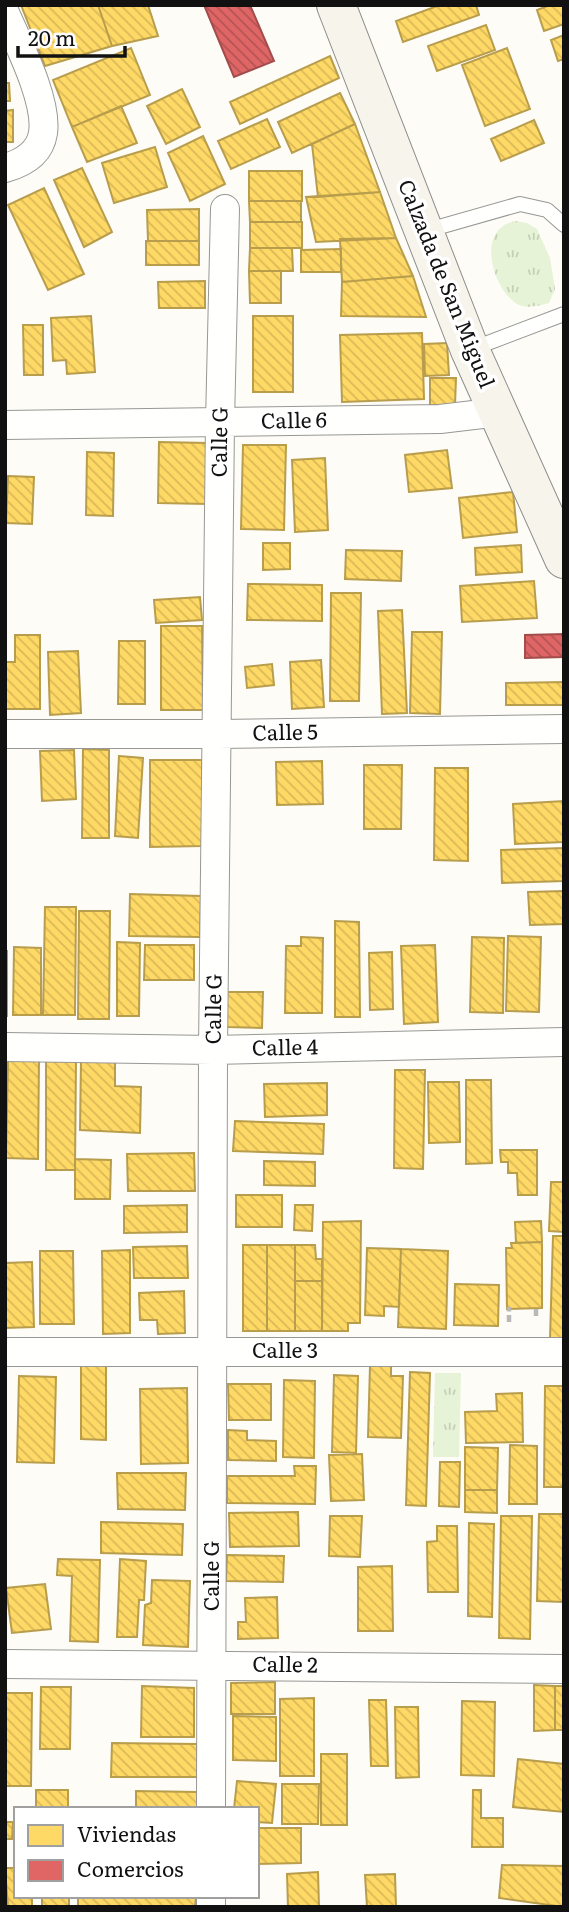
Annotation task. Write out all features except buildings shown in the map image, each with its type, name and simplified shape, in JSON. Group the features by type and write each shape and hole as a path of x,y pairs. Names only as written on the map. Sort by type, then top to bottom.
{"main road":[{"name":"Calzada de San Miguel","path":"336,5 470,350 564,559"}],"street":[{"path":"5,13 32,73 43,116 43,133 39,146 12,166"},
{"name":"Calle G","path":"211,1807 213,1050 225,209"},
{"name":"Calle 6","path":"5,425 440,419 499,412"},
{"name":"Calle 5","path":"5,734 564,729"},
{"name":"Calle 4","path":"5,1047 213,1050 564,1042"},
{"name":"Calle 3","path":"5,1352 564,1352"},
{"name":"Calle 2","path":"5,1664 564,1669"}],"lane":[{"path":"424,232 520,204 547,210 564,225"},
{"path":"470,350 564,314"}],"path":[{"path":"509,1307 509,1321"},
{"path":"536,1309 536,1318"}],"green space":[{"path":"516,221 537,229 550,258 555,289 549,303 522,306 512,301 497,278 492,264 494,236 502,226"},
{"path":"435,1373 461,1373 459,1457 433,1457"}]}
